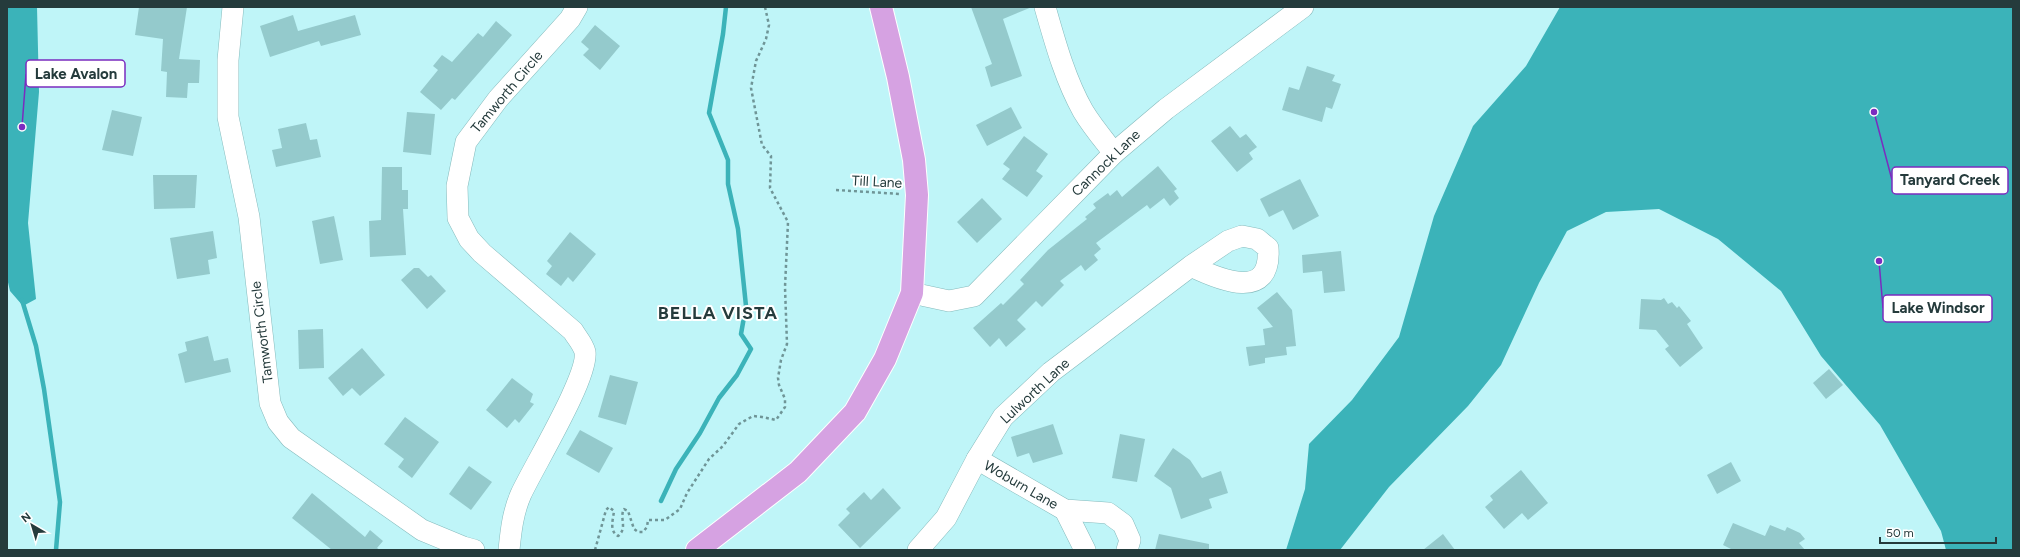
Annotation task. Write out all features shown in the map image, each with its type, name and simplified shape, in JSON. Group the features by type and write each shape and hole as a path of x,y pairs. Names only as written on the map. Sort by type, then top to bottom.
{"main road":[{"path":"697,550 798,472 855,412 885,359 912,293 917,195 914,160 898,77 881,7"}],"street":[{"name":"Tamworth Circle","path":"233,7 228,60 228,117 249,217 270,404 278,422 291,438 422,530 463,548 474,550"},
{"name":"Tamworth Circle","path":"509,550 512,518 521,494 580,379 585,353 580,341 573,331 482,253 469,239 458,218 457,186 466,142 498,99 570,19 578,7"},
{"path":"1045,7 1064,68 1075,96 1093,126 1114,153"},
{"name":"Cannock Lane","path":"912,293 949,301 974,296 1114,153 1166,109 1303,7"},
{"name":"Lulworth Lane","path":"918,550 946,518 977,459 1003,417 1051,372 1191,266"},
{"name":"Woburn Lane","path":"977,459 1065,510 1108,513 1123,524 1130,540 1127,550"},
{"name":"Woburn Lane","path":"1065,510 1085,550"}],"path":[{"path":"595,550 606,510 609,507 614,511 612,529 618,536 624,528 622,513 624,509 628,511 634,529 638,532 643,532 647,528 648,520 665,520 673,516 680,509 687,493 709,458 723,446 739,424 753,416 762,416 776,420 785,407 785,399 779,385 778,378 781,360 787,344 785,287 788,222 770,188 771,156 762,145 751,88 756,61 766,39 769,25 765,7"},
{"name":"Till Lane","path":"836,190 917,195"}],"water":[{"path":"7,7 37,7 39,92 28,223 36,299 23,306 10,291 7,278"},
{"path":"1560,7 2013,7 2013,550 1946,550 1941,531 1880,425 1821,356 1781,291 1718,239 1659,209 1606,212 1567,231 1539,283 1501,365 1468,406 1389,487 1340,550 1286,550 1305,489 1309,444 1352,400 1399,337 1434,216 1473,126 1526,66"}],"building":[{"path":"139,7 187,7 179,59 200,60 199,83 188,83 187,98 166,97 167,72 161,71 163,39 135,35"},
{"path":"971,7 1032,7 1003,19 1022,76 991,87 985,67 992,64"},
{"path":"293,15 298,31 355,15 361,35 321,46 319,41 270,57 260,26"},
{"path":"496,21 512,35 455,100 452,98 441,110 420,92 438,70 433,66 442,55 452,62 478,33 483,37"},
{"path":"595,25 620,46 600,70 583,55 589,49 581,42"},
{"path":"1307,66 1335,75 1332,81 1341,84 1332,109 1326,107 1322,122 1282,110 1289,87 1299,90"},
{"path":"1011,107 1022,128 987,146 976,125"},
{"path":"112,110 142,117 133,156 102,150"},
{"path":"407,112 435,114 431,155 403,152"},
{"path":"306,123 310,140 317,139 321,157 276,167 272,150 282,148 278,129"},
{"path":"1230,126 1240,138 1246,134 1257,147 1249,153 1253,159 1237,172 1211,141"},
{"path":"1024,136 1048,154 1036,171 1043,176 1027,197 1002,179 1010,169 1003,164"},
{"path":"1158,166 1177,189 1174,191 1179,198 1170,206 1164,198 1150,209 1147,205 1096,243 1101,249 1094,255 1098,260 1085,271 1081,265 1060,281 1064,285 1042,307 1036,301 1017,320 1026,329 1006,347 999,338 990,347 973,328 1001,303 1003,305 1024,284 1020,280 1048,250 1087,219 1085,217 1096,208 1093,204 1108,193 1110,196 1117,190 1122,197"},
{"path":"382,167 402,167 402,190 408,190 408,209 403,209 406,255 370,257 369,221 381,220"},
{"path":"153,175 197,175 195,208 154,209"},
{"path":"1300,179 1319,216 1293,230 1283,210 1269,217 1260,199"},
{"path":"982,198 1002,219 977,243 957,222"},
{"path":"334,216 343,260 320,264 312,221"},
{"path":"213,231 217,258 208,260 210,274 177,279 170,238"},
{"path":"570,232 596,254 573,282 568,277 561,286 546,274 552,266 547,261"},
{"path":"1341,251 1345,291 1324,293 1322,271 1303,273 1302,255"},
{"path":"414,268 419,268 428,277 431,275 446,291 427,309 401,280"},
{"path":"1277,292 1292,310 1296,346 1286,347 1287,355 1265,358 1265,363 1249,366 1246,347 1265,345 1263,329 1273,327 1257,308"},
{"path":"1664,298 1668,304 1672,302 1677,308 1679,306 1691,321 1687,324 1703,348 1680,367 1665,349 1669,346 1656,330 1639,329 1641,299 1661,300"},
{"path":"323,329 324,368 299,369 298,330"},
{"path":"208,336 214,361 228,358 231,372 185,383 178,354 187,351 185,342"},
{"path":"362,348 385,375 360,396 352,388 343,396 328,378"},
{"path":"1829,369 1843,385 1826,399 1813,383"},
{"path":"610,375 638,382 626,425 598,417"},
{"path":"512,378 533,394 530,402 534,404 519,423 515,419 507,428 486,410"},
{"path":"405,417 439,442 412,478 398,467 404,459 384,444"},
{"path":"1053,424 1063,454 1033,463 1029,453 1017,457 1011,437"},
{"path":"580,430 613,448 599,473 566,454"},
{"path":"1120,434 1145,439 1137,482 1112,478"},
{"path":"1173,448 1190,460 1202,478 1221,471 1228,493 1209,499 1212,508 1181,519 1171,488 1154,476"},
{"path":"1731,462 1741,481 1717,494 1707,475"},
{"path":"469,466 492,482 471,510 449,494"},
{"path":"1521,470 1548,503 1528,520 1522,513 1504,529 1485,507 1493,500 1490,496"},
{"path":"883,488 901,508 860,548 838,525 850,513 846,509 864,492 871,500"},
{"path":"312,493 365,537 370,530 383,541 377,548 380,550 332,550 292,518"},
{"path":"1733,523 1765,536 1770,525 1785,531 1787,527 1800,533 1805,539 1799,543 1805,550 1733,550 1723,545"},
{"path":"1159,534 1209,544 1209,550 1155,550"},
{"path":"1443,534 1455,550 1423,550"}],"waterway":[{"path":"661,501 676,469 700,433 719,398 737,375 751,349 741,334 746,306 738,229 728,184 728,160 709,113 723,34 726,7"},
{"path":"22,300 36,346 44,389 60,502 56,550"}],"place":[{"name":"Tanyard Creek","path":"1874,112"},
{"name":"Lake Avalon","path":"22,127"},
{"name":"Lake Windsor","path":"1879,261"}],"district":[{"name":"BELLA VISTA","path":"718,313"}]}
